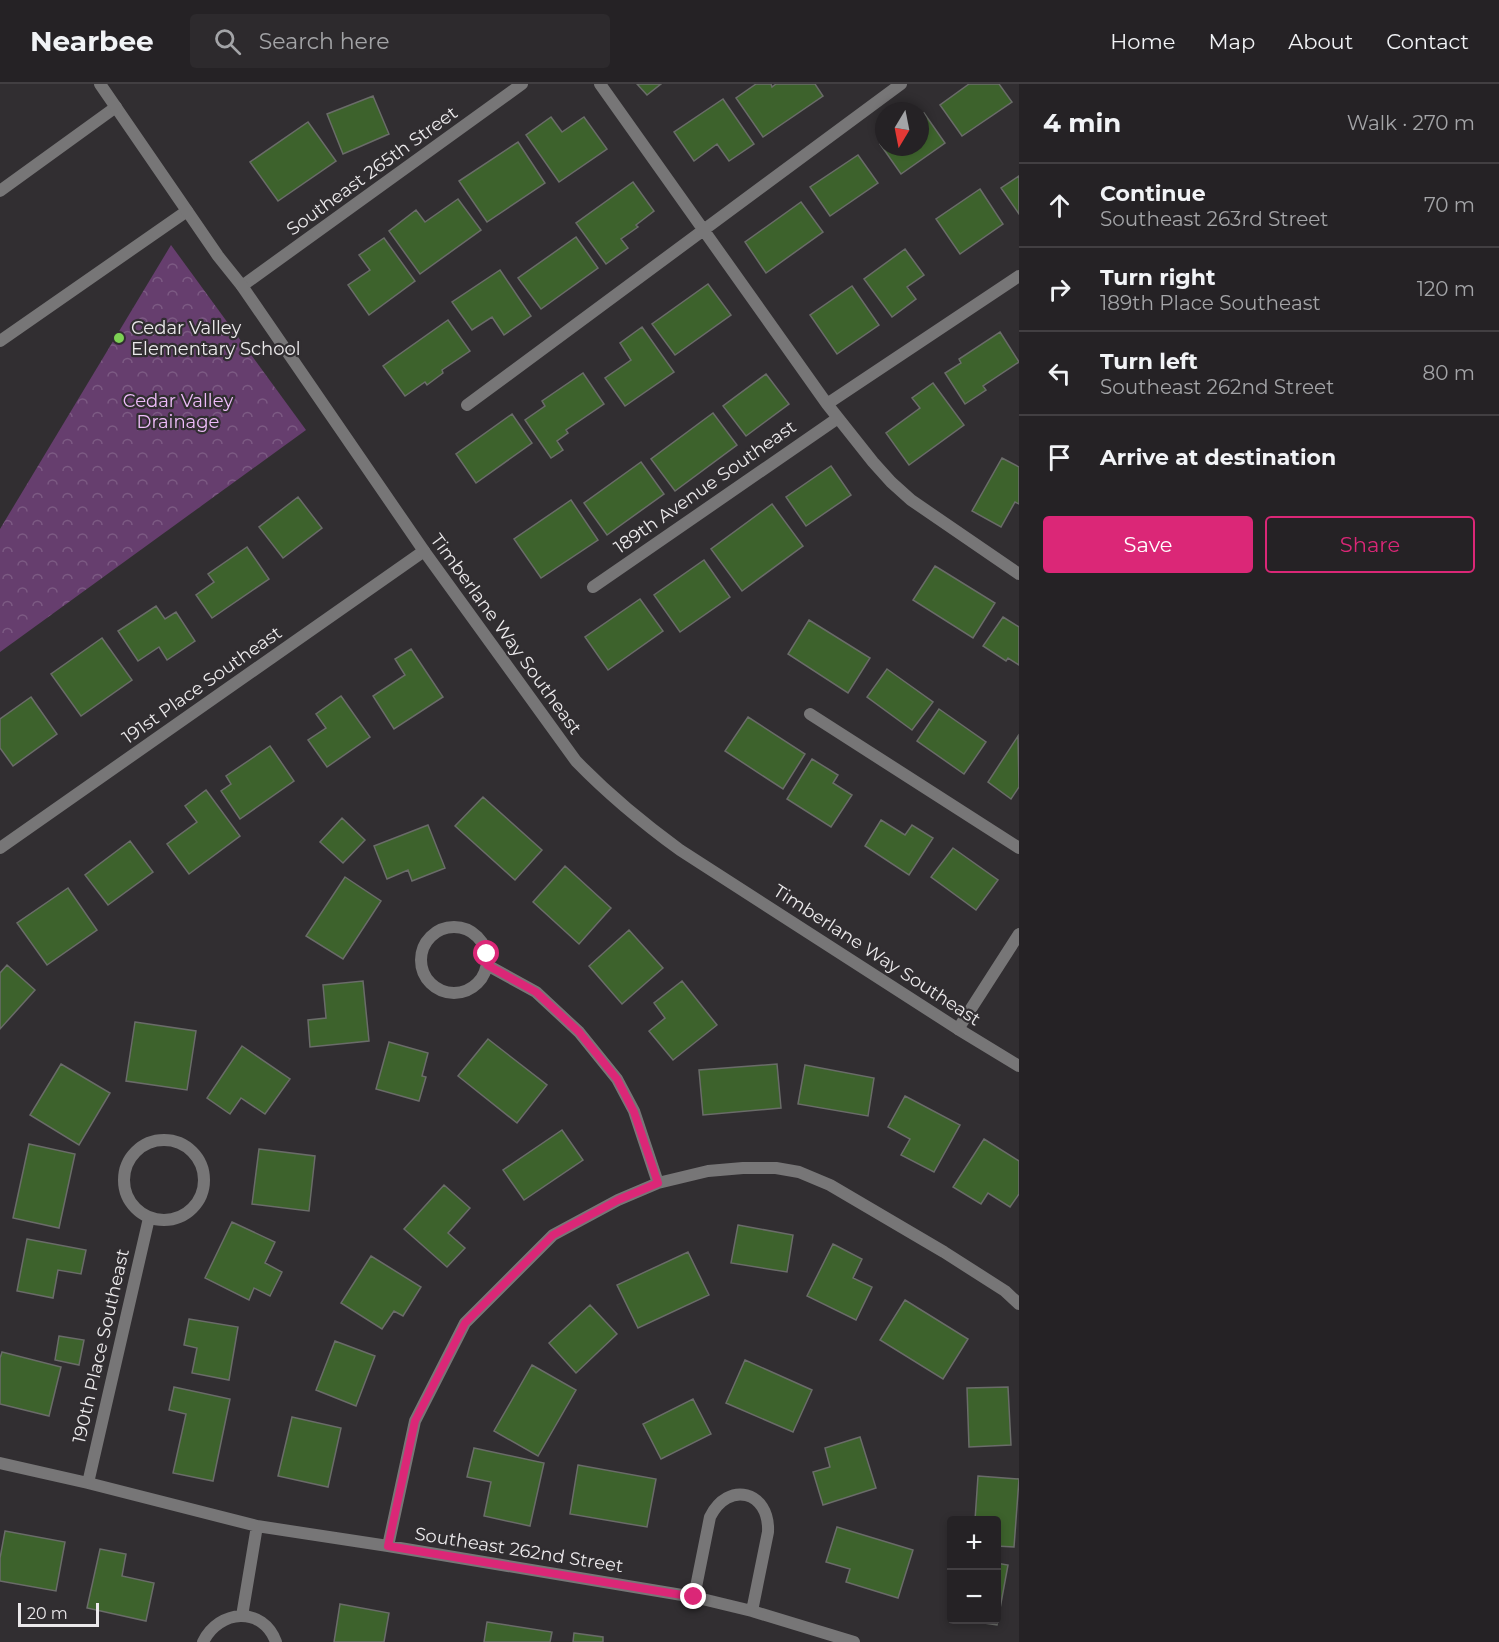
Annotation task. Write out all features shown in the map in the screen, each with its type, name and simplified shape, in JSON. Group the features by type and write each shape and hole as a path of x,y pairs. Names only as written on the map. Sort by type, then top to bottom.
{"street":[{"name":"Timberlane Way Southeast","path":"100,84 424,551 576,761 641,821 680,850 1019,1066"},
{"name":"Southeast 265th Street","path":"242,286 522,84"},
{"path":"600,84 827,404 873,462 911,500 1019,574"},
{"path":"467,405 901,84"},
{"path":"0,191 116,107"},
{"path":"0,341 187,211"},
{"path":"827,404 1019,276"},
{"name":"189th Avenue Southeast","path":"593,587 838,418"},
{"name":"191st Place Southeast","path":"0,848 424,551"},
{"path":"810,714 1019,848"},
{"path":"446,927 457,927 467,929 476,935 487,954 487,965 477,984 456,993 435,988 427,980 420,959 422,948 428,938 446,927"},
{"path":"958,1029 1019,934"},
{"path":"487,965 536,992 579,1032 617,1079 634,1112 658,1183"},
{"path":"158,1140 172,1140 195,1153 202,1165 205,1178 203,1192 197,1204 188,1213 175,1219 162,1221 148,1218 137,1211 126,1194 123,1175 127,1162 146,1144 158,1140"},
{"path":"388,1546 415,1421 465,1323 553,1235 618,1200 658,1183 708,1171 743,1168 776,1168 799,1172 830,1185 944,1252 1005,1291 1019,1304"},
{"name":"190th Place Southeast","path":"88,1483 148,1218"},
{"name":"Southeast 262nd Street","path":"0,1463 257,1526 694,1597 752,1611 854,1642"},
{"path":"694,1597 710,1517 715,1506 724,1498 747,1495 765,1509 769,1520 752,1611"},
{"path":"242,1616 257,1526"},
{"path":"203,1642 208,1632 218,1623 229,1617 242,1616 254,1618 265,1625 274,1635 276,1642"}],"green space":[{"name":"Cedar Valley Drainage","path":"171,245 306,430 0,652 0,529"}],"building":[{"path":"637,84 661,84 647,95"},
{"path":"756,84 771,84 772,87 776,84 815,84 823,96 763,137 736,98"},
{"path":"969,84 999,84 1012,102 962,136 940,105"},
{"path":"373,96 389,134 343,154 327,114"},
{"path":"723,99 754,144 729,161 717,144 694,161 674,132"},
{"path":"551,117 562,132 584,117 607,149 559,182 526,135"},
{"path":"929,120 945,143 929,154"},
{"path":"308,122 336,161 278,201 250,162"},
{"path":"518,142 545,183 487,222 459,181"},
{"path":"858,155 878,183 830,216 810,187"},
{"path":"888,156 927,156 901,174"},
{"path":"1019,176 1019,214 1001,188"},
{"path":"633,182 654,211 636,225 638,227 621,239 628,248 606,264 576,223"},
{"path":"980,189 1003,224 960,254 936,219"},
{"path":"458,199 481,230 420,274 389,231 416,210 425,222"},
{"path":"801,202 823,232 766,273 745,242"},
{"path":"576,237 598,268 541,309 518,278"},
{"path":"384,238 415,281 369,315 348,285 370,270 359,255"},
{"path":"905,249 924,275 907,287 916,299 892,317 864,279"},
{"path":"500,270 531,316 504,335 492,317 472,330 452,302"},
{"path":"708,284 731,315 675,355 652,324"},
{"path":"852,286 879,325 837,354 810,315"},
{"path":"448,320 470,351 442,370 443,373 427,385 425,382 405,396 383,366"},
{"path":"642,327 674,372 625,406 605,378 631,360 620,343"},
{"path":"1000,332 1019,362 983,386 986,390 965,404 945,373 961,363 959,359"},
{"path":"583,373 604,404 566,430 568,433 557,441 563,450 551,458 525,420 545,406 542,401"},
{"path":"766,374 789,404 746,436 723,406"},
{"path":"933,383 964,425 909,465 886,433 920,408 912,398"},
{"path":"713,413 737,445 675,491 651,459"},
{"path":"512,414 532,443 476,483 456,454"},
{"path":"1002,458 1019,467 1019,504 1015,502 1001,527 972,511"},
{"path":"641,462 664,494 607,535 584,503"},
{"path":"831,466 851,495 806,526 786,497"},
{"path":"298,497 322,528 283,558 259,527"},
{"path":"571,500 598,540 541,578 514,539"},
{"path":"772,504 803,546 742,591 711,549"},
{"path":"247,547 269,579 212,618 196,595 214,582 208,574"},
{"path":"704,560 730,597 680,632 654,595"},
{"path":"935,566 995,603 973,638 913,600"},
{"path":"640,599 663,631 608,670 585,637"},
{"path":"156,606 165,619 176,612 195,641 167,660 159,647 138,661 118,631"},
{"path":"1003,617 1019,627 1019,665 1008,658 1006,661 983,646"},
{"path":"809,620 870,658 848,693 788,654"},
{"path":"102,638 132,680 81,716 51,674"},
{"path":"411,649 443,697 394,729 373,696 405,675 395,659"},
{"path":"887,669 933,702 912,730 867,697"},
{"path":"341,696 370,737 327,767 308,740 326,728 316,714"},
{"path":"31,697 57,734 13,766 0,748 0,719"},
{"path":"939,709 986,742 964,774 917,741"},
{"path":"748,717 805,754 783,789 725,751"},
{"path":"1018,736 1019,787 1011,799 988,782"},
{"path":"270,746 294,781 240,819 221,791 231,784 226,776"},
{"path":"812,759 838,775 833,783 852,795 831,827 787,799"},
{"path":"206,790 240,836 189,874 167,844 197,822 185,806"},
{"path":"483,797 542,850 515,880 455,826"},
{"path":"342,818 365,840 343,863 320,842"},
{"path":"881,820 905,835 912,825 933,838 909,875 865,846"},
{"path":"428,825 445,868 412,881 408,870 387,879 374,846"},
{"path":"130,841 153,872 108,905 85,875"},
{"path":"953,848 998,880 976,910 931,877"},
{"path":"565,866 611,908 579,944 533,902"},
{"path":"345,877 381,901 343,959 306,936"},
{"path":"68,888 97,930 47,965 17,923"},
{"path":"629,930 663,968 622,1004 589,966"},
{"path":"7,965 35,990 0,1029 0,973"},
{"path":"363,981 369,1041 310,1047 308,1020 326,1018 323,985"},
{"path":"682,981 717,1025 673,1060 649,1031 665,1018 654,1003"},
{"path":"135,1022 196,1031 187,1090 126,1081"},
{"path":"488,1039 547,1085 517,1123 458,1076"},
{"path":"389,1042 428,1053 422,1076 426,1077 419,1101 376,1089"},
{"path":"242,1046 290,1079 265,1114 241,1098 230,1114 207,1098"},
{"path":"61,1064 110,1093 79,1145 30,1115"},
{"path":"777,1064 781,1108 703,1115 699,1070"},
{"path":"805,1065 874,1078 868,1116 798,1104"},
{"path":"905,1096 960,1125 934,1172 901,1155 910,1139 888,1127"},
{"path":"562,1130 583,1160 524,1200 503,1170"},
{"path":"984,1139 1019,1161 1019,1194 1010,1207 988,1193 981,1204 953,1187"},
{"path":"29,1144 75,1154 59,1228 13,1218"},
{"path":"259,1149 315,1156 309,1211 252,1204"},
{"path":"444,1185 470,1208 448,1233 465,1248 447,1267 404,1229"},
{"path":"232,1222 275,1242 265,1263 282,1272 270,1296 254,1288 249,1300 205,1278"},
{"path":"738,1225 793,1235 787,1272 731,1263"},
{"path":"27,1239 86,1250 81,1274 58,1270 53,1298 17,1291"},
{"path":"833,1244 862,1259 853,1278 872,1287 856,1320 807,1296"},
{"path":"688,1252 709,1295 638,1328 617,1285"},
{"path":"371,1256 421,1287 403,1316 394,1311 382,1329 341,1303"},
{"path":"905,1300 968,1339 943,1379 880,1340"},
{"path":"590,1305 617,1334 576,1373 549,1343"},
{"path":"189,1319 238,1327 229,1380 192,1373 197,1348 184,1345"},
{"path":"59,1336 84,1340 79,1365 55,1360"},
{"path":"335,1341 375,1356 356,1406 316,1390"},
{"path":"2,1352 61,1367 49,1416 0,1404"},
{"path":"745,1360 812,1390 793,1432 726,1403"},
{"path":"532,1365 576,1390 538,1456 494,1431"},
{"path":"174,1387 230,1399 213,1481 173,1473 186,1414 169,1410"},
{"path":"1008,1387 1011,1445 969,1447 967,1388"},
{"path":"693,1399 711,1434 661,1459 643,1424"},
{"path":"292,1417 341,1428 328,1487 278,1476"},
{"path":"860,1437 876,1488 823,1505 813,1472 830,1467 825,1448"},
{"path":"474,1448 544,1463 530,1526 484,1516 491,1482 467,1477"},
{"path":"578,1465 656,1479 647,1527 570,1514"},
{"path":"978,1476 1019,1479 1014,1547 1001,1546 1001,1516 975,1516"},
{"path":"837,1527 913,1550 898,1598 846,1582 850,1569 826,1562"},
{"path":"5,1531 65,1542 56,1591 0,1581 0,1558"},
{"path":"100,1549 126,1554 122,1576 154,1583 146,1621 87,1608"},
{"path":"1001,1564 1008,1565 1001,1603"},
{"path":"340,1604 389,1613 384,1642 334,1642"},
{"path":"487,1622 552,1632 550,1642 484,1642"},
{"path":"574,1633 603,1637 603,1642 573,1642"}],"place":[{"name":"Cedar Valley Elementary School","path":"119,338"}],"route":[{"path":"487,954 487,965 536,992 579,1032 617,1079 634,1112 658,1183 618,1200 553,1235 465,1323 415,1421 388,1546 694,1597"}]}
